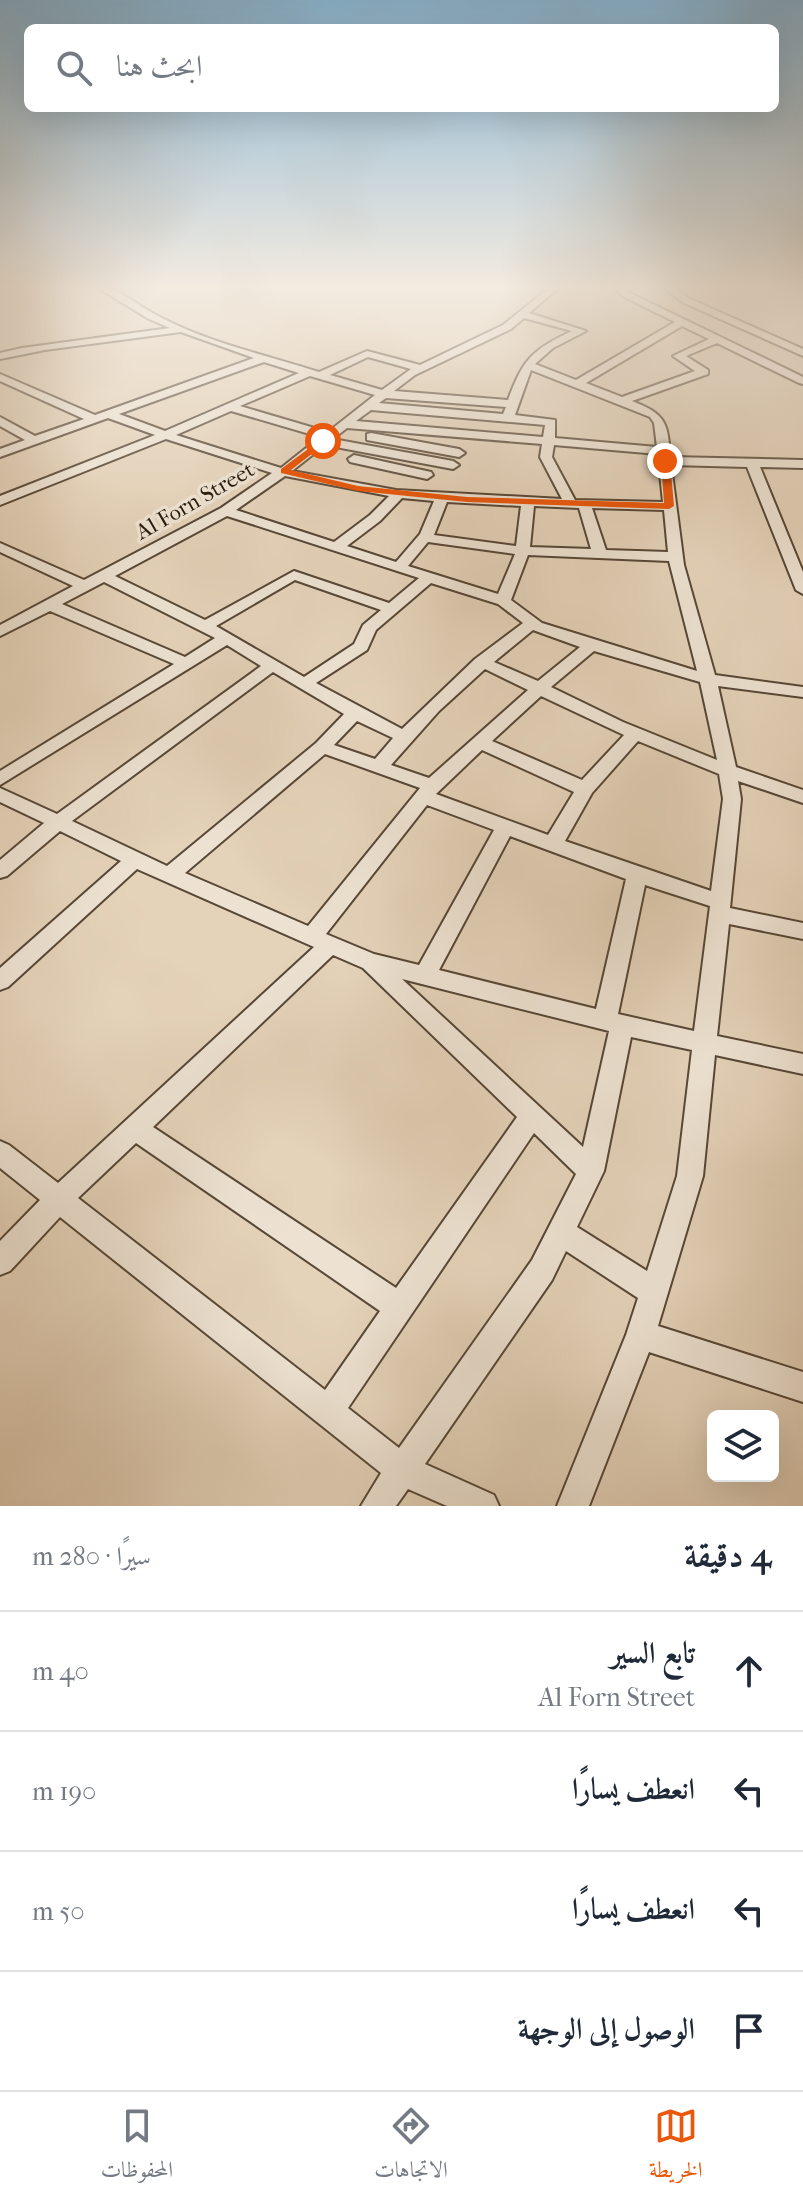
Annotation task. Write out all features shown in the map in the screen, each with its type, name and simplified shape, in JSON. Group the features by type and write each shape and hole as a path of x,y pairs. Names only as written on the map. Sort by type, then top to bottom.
{"street":[{"path":"256,355 384,394 512,404"},
{"path":"0,501 363,355"},
{"path":"377,355 420,368"},
{"name":"Al Forn Street","path":"2,628 226,511 420,368 449,355"},
{"path":"508,418 527,365 535,355"},
{"path":"577,384 626,355"},
{"path":"621,401 704,372 680,355"},
{"path":"751,355 803,381"},
{"path":"0,453 264,358"},
{"path":"527,365 654,415 660,422 676,557 730,772 732,799 690,1176 641,1335 573,1506"},
{"path":"0,377 96,420"},
{"path":"369,406 551,422 546,457 577,502 600,554"},
{"path":"230,407 456,459"},
{"path":"111,415 165,435 340,485 442,497 669,506"},
{"path":"0,421 35,441"},
{"path":"334,433 547,442 665,456 803,464"},
{"path":"312,450 427,475"},
{"path":"752,463 797,560 803,590"},
{"path":"337,546 375,518 400,493"},
{"path":"399,567 428,538 437,521 442,497"},
{"path":"503,601 523,551 528,501"},
{"path":"226,511 503,601 533,623 592,645 706,679 803,692"},
{"path":"428,538 523,551 676,557"},
{"path":"0,547 85,586"},
{"path":"205,626 294,575 389,608"},
{"path":"104,576 205,626 355,713 403,736"},
{"path":"304,684 361,647 369,628 429,577"},
{"path":"50,605 184,662"},
{"path":"380,766 403,736 481,662 533,623"},
{"path":"0,779 227,638"},
{"path":"5,1248 136,1129 320,941 427,791 592,645"},
{"path":"481,662 541,687 635,733 730,772 803,797"},
{"path":"0,871 57,823 274,664"},
{"path":"169,875 322,747 355,713"},
{"path":"553,844 585,789 635,733"},
{"path":"481,743 585,789"},
{"path":"322,747 380,766 506,826 720,908 803,931"},
{"path":"0,794 135,860 370,962 614,1022 803,1064"},
{"path":"425,975 506,826"},
{"path":"0,981 135,860"},
{"path":"377,1506 542,1270 591,1171 637,875"},
{"path":"370,962 591,1171"},
{"path":"329,1410 532,1115"},
{"path":"136,1129 399,1307"},
{"path":"0,1153 401,1469 483,1506"},
{"path":"562,1233 653,1291"},
{"path":"641,1335 803,1387"}],"route":[{"path":"323,441 284,471 358,488 467,500 669,506 665,461"}]}
